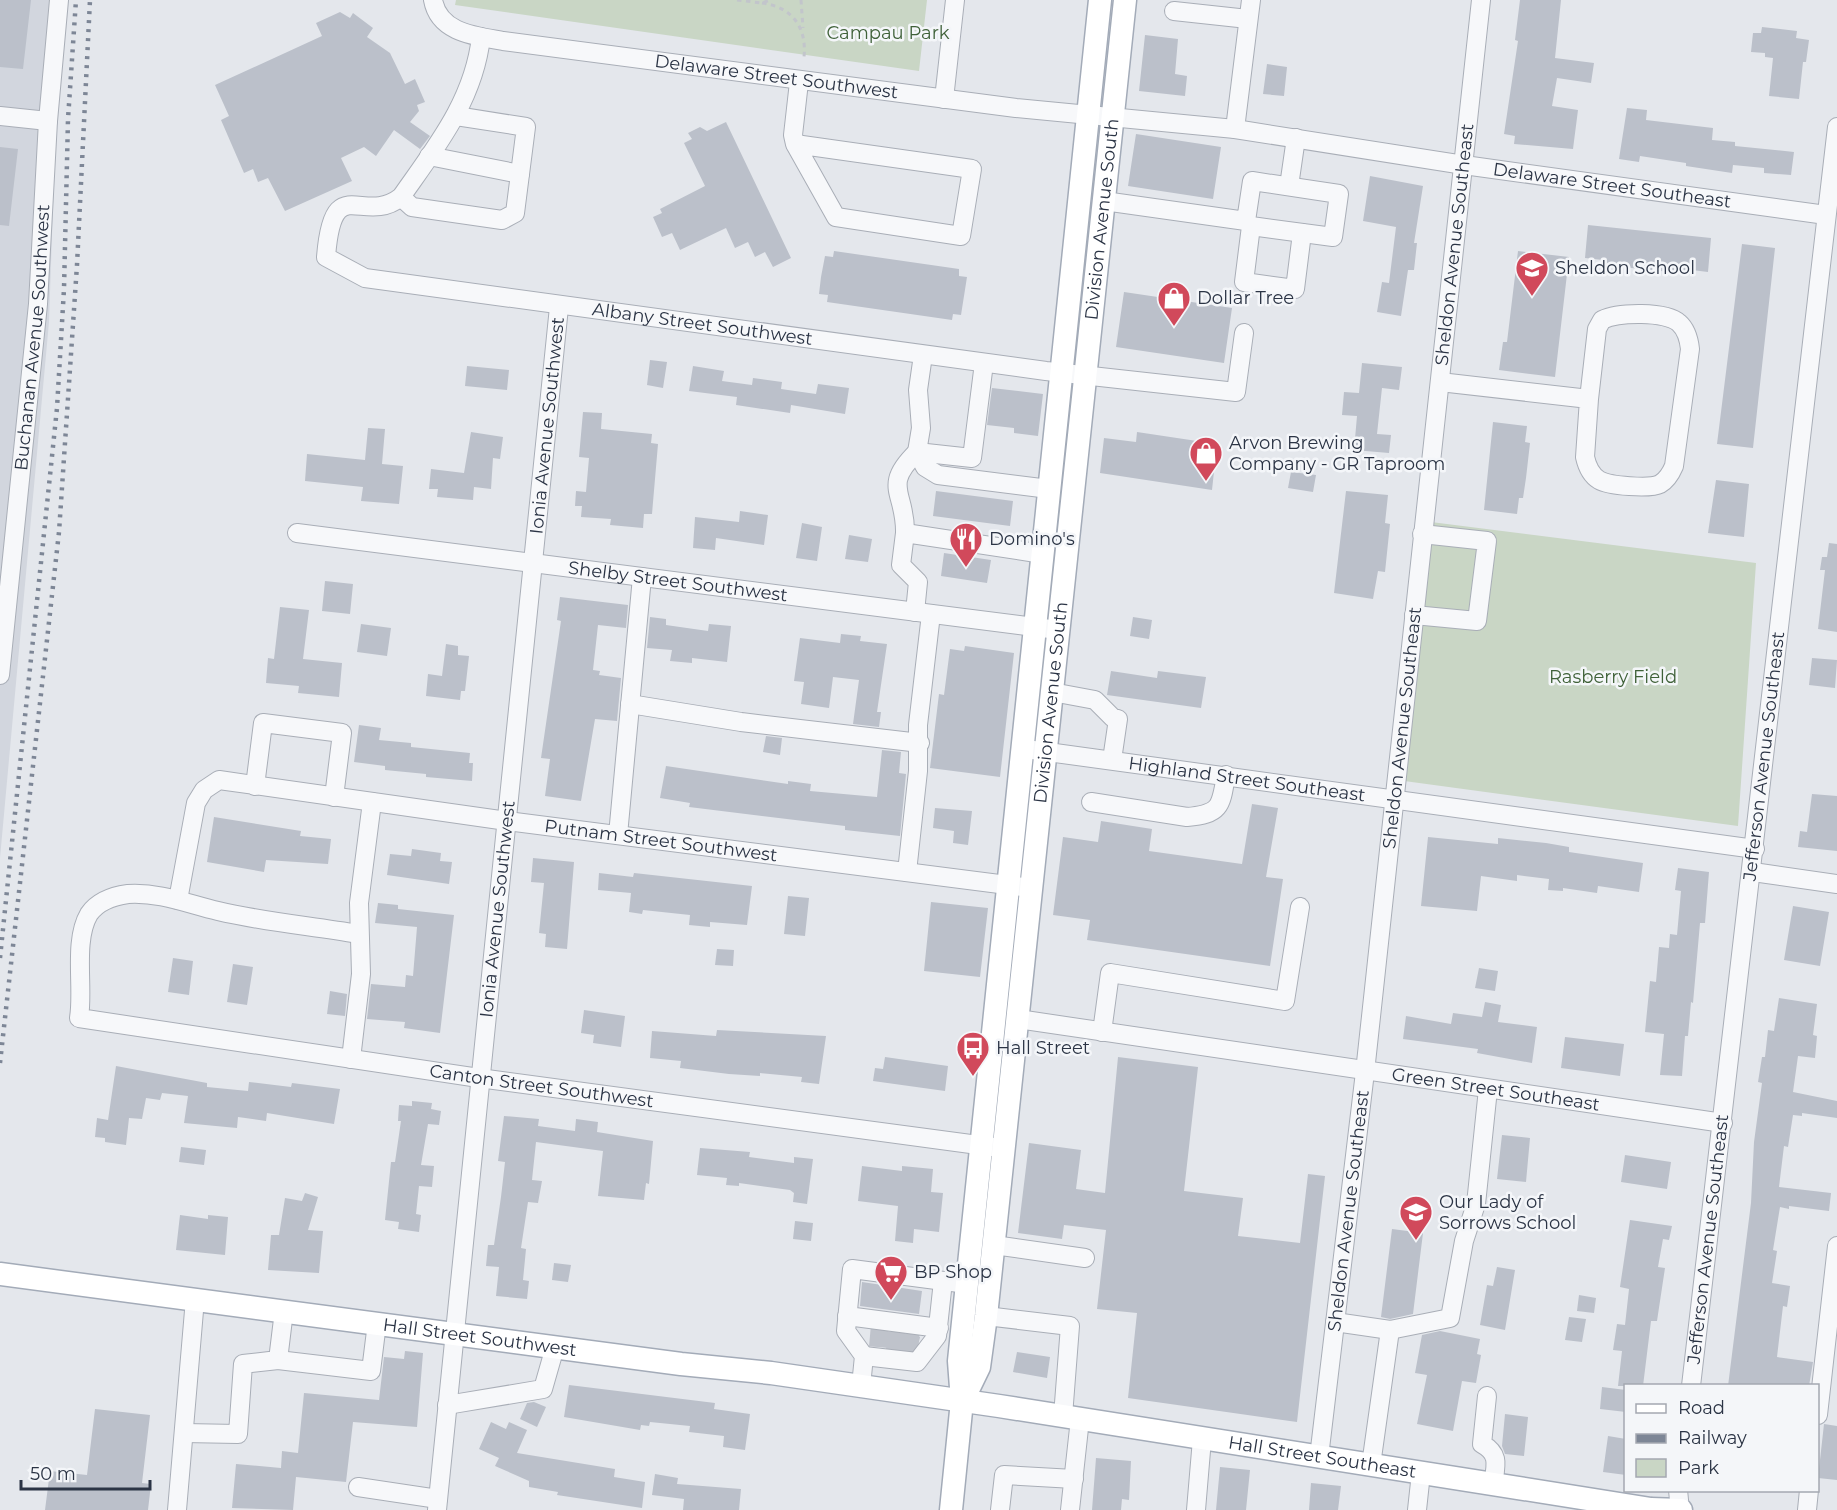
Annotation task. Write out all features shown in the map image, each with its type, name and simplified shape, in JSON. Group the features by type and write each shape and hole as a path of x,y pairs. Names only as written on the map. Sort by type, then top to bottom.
{"main road":[{"name":"Division Avenue South","path":"951,1510 962,1401 959,1360 994,1015 1046,752 1052,692 1043,554 1100,0"},
{"name":"Division Avenue South","path":"962,1401 979,1367 1018,1019 1023,749 1047,629 1086,376 1125,0"},
{"name":"Hall Street Southwest","path":"0,1274 962,1401"},
{"name":"Hall Street Southeast","path":"962,1401 1651,1509 1680,1510"}],"street":[{"name":"Buchanan Avenue Southwest","path":"0,675 38,304 48,121 59,0"},
{"name":"Delaware Street Southwest","path":"433,0 434,8 443,20 464,34 481,37 799,82 1113,116"},
{"path":"944,99 955,0"},
{"path":"1235,129 1251,0"},
{"name":"Sheldon Avenue Southeast","path":"1319,1457 1365,1072 1481,0"},
{"path":"1174,11 1248,19"},
{"path":"456,116 526,127 514,213 502,220 412,207 401,197 456,116 468,94 478,59 481,37"},
{"path":"795,144 972,170 961,236 836,218 795,144 793,135 799,82"},
{"path":"0,116 48,121"},
{"name":"Delaware Street Southeast","path":"1113,116 1296,138 1829,225"},
{"name":"Jefferson Avenue Southeast","path":"1691,1384 1724,1124 1829,225 1837,127"},
{"path":"1289,186 1296,138"},
{"path":"429,156 520,174"},
{"path":"1104,201 1249,224 1302,233 1333,237 1339,194 1252,181 1249,224 1244,282 1295,290 1302,233"},
{"name":"Albany Street Southwest","path":"401,197 385,206 350,204 340,208 328,228 326,257 365,278 559,307 1060,373 1236,392 1244,333"},
{"name":"Ionia Avenue Southwest","path":"437,1505 478,1078 507,821 559,307"},
{"path":"1622,314 1667,318 1679,322 1685,330 1690,349 1674,466 1670,474 1659,485 1650,487 1606,483 1592,472 1585,457 1589,399 1597,329 1602,320 1622,314"},
{"path":"907,873 920,743 918,724 923,613 918,582 901,565 906,517 896,484 901,468 917,452 921,428 918,390 923,355"},
{"path":"917,452 972,458 984,363"},
{"path":"1440,382 1589,399"},
{"path":"917,452 925,467 938,476 1049,489"},
{"name":"Shelby Street Southwest","path":"297,533 1047,629"},
{"path":"905,533 1043,554"},
{"path":"1414,615 1477,621 1487,541 1422,534"},
{"path":"618,835 642,577"},
{"path":"1052,692 1095,700 1113,718 1118,719 1112,760"},
{"path":"630,704 741,722 920,743"},
{"path":"255,786 263,723 342,733 334,797"},
{"name":"Highland Street Southeast","path":"1023,749 1395,798 1755,849"},
{"path":"1091,802 1187,817 1203,816 1215,811 1222,800 1226,775"},
{"name":"Putnam Street Southwest","path":"178,900 196,803 204,790 219,780 507,821 1021,887"},
{"path":"351,1059 361,964 362,946 358,934 372,802"},
{"path":"1753,872 1837,884"},
{"name":"Canton Street Southwest","path":"178,900 152,894 111,897 98,904 89,915 81,948 82,995 79,1018 478,1078 982,1147 1004,1148"},
{"path":"178,900 218,911 358,934"},
{"path":"1101,1032 1110,973 1285,1001 1300,907"},
{"name":"Green Street Southeast","path":"1018,1019 1724,1124"},
{"path":"1335,1322 1390,1330 1450,1318 1460,1258 1476,1204 1488,1089"},
{"path":"993,1245 1085,1258"},
{"path":"1819,1406 1837,1246"},
{"path":"943,1281 938,1330 917,1362 892,1356 846,1332 852,1269 967,1284"},
{"path":"177,1510 195,1299"},
{"path":"278,1360 284,1311"},
{"path":"848,1316 962,1334"},
{"path":"986,1316 1070,1326 1074,1479 1070,1510"},
{"path":"184,1432 238,1434 243,1364 278,1360 371,1371 377,1323"},
{"path":"1371,1465 1390,1330"},
{"path":"447,1405 543,1389 555,1347"},
{"path":"861,1386 892,1356"},
{"path":"892,1356 909,1393"},
{"path":"1487,1396 1482,1444 1493,1450 1497,1458 1493,1484"},
{"path":"1196,1510 1202,1439"},
{"path":"1417,1510 1421,1473"},
{"path":"1000,1510 1004,1475 1074,1479"},
{"path":"358,1487 437,1505"},
{"path":"1678,1492 1680,1510"},
{"path":"1807,1510 1809,1492"}],"path":[{"path":"737,0 762,3 787,10 803,33"},
{"path":"762,3 770,0"},
{"path":"801,0 804,57"}],"shaded area":[{"path":"0,0 68,0 56,119 49,322 0,858"}],"green space":[{"name":"Campau Park","path":"456,0 927,0 919,71 455,5"},
{"name":"Rasberry Field","path":"1423,521 1756,563 1738,826 1397,780"}],"building":[{"path":"0,0 31,0 23,69 0,67"},
{"path":"1520,0 1561,0 1555,58 1594,63 1591,83 1557,78 1552,106 1578,110 1573,149 1514,144 1515,136 1504,134 1518,41 1515,40"},
{"path":"340,12 350,18 353,13 373,28 367,37 390,53 405,84 415,79 425,102 417,105 419,111 410,122 430,136 420,149 394,130 376,156 364,147 341,158 352,181 285,211 268,178 258,182 253,169 244,173 221,120 229,116 215,85 322,36 316,23"},
{"path":"1762,27 1797,31 1796,38 1809,40 1806,62 1803,62 1799,99 1769,96 1773,58 1765,57 1765,53 1751,52 1753,33 1761,33"},
{"path":"1145,35 1178,39 1175,74 1187,76 1185,96 1139,91"},
{"path":"1267,64 1287,67 1284,96 1263,94"},
{"path":"1627,108 1647,110 1646,120 1713,128 1712,140 1735,142 1735,146 1794,152 1791,175 1764,173 1764,168 1733,165 1732,173 1640,156 1639,162 1619,159"},
{"path":"726,122 791,258 773,267 765,252 755,257 748,242 735,248 726,228 680,250 672,233 662,237 653,217 662,213 660,209 705,186 684,143 692,139 688,133 700,127 707,131"},
{"path":"1136,134 1221,147 1213,199 1128,186"},
{"path":"0,147 18,149 9,226 0,225"},
{"path":"1370,176 1423,186 1414,243 1417,243 1414,270 1408,270 1401,316 1377,312 1382,282 1389,283 1396,227 1363,221"},
{"path":"1588,225 1711,238 1708,272 1692,270 1691,275 1603,265 1603,260 1585,258"},
{"path":"1742,244 1775,248 1753,448 1717,444"},
{"path":"834,251 959,269 959,276 967,277 961,315 953,314 952,320 827,302 828,295 819,294 821,277 825,256 833,257"},
{"path":"1518,251 1569,257 1555,377 1499,370 1503,342 1507,342"},
{"name":"Dollar Tree","path":"1124,292 1232,308 1224,363 1116,347"},
{"path":"650,360 667,362 663,388 647,385"},
{"path":"1362,363 1402,367 1399,390 1382,388 1377,434 1391,435 1389,453 1354,450 1357,416 1342,415 1344,392 1359,393"},
{"path":"467,366 509,370 507,390 465,386"},
{"path":"693,366 724,371 722,381 752,385 753,378 782,382 781,389 816,394 818,384 849,388 845,414 791,405 790,413 736,405 737,397 689,391"},
{"path":"992,388 1043,394 1038,436 1014,433 1014,428 987,425"},
{"path":"583,412 602,413 601,429 652,434 651,443 658,444 652,514 644,514 643,528 610,525 611,519 581,517 582,506 575,506 576,491 586,492 589,458 579,457"},
{"path":"1493,422 1527,426 1525,442 1530,443 1523,498 1519,498 1517,514 1484,510"},
{"path":"368,428 385,429 382,464 403,466 399,504 361,501 363,487 305,481 307,454 365,460"},
{"path":"471,432 503,437 500,459 493,458 491,489 474,487 473,500 437,497 438,489 429,489 431,469 464,473"},
{"path":"1137,432 1217,444 1212,490 1100,473 1104,438 1136,442"},
{"path":"1291,472 1316,475 1313,492 1288,488"},
{"path":"1716,480 1749,484 1744,537 1708,533"},
{"path":"936,491 1013,501 1010,526 933,516"},
{"path":"1346,491 1388,495 1385,523 1390,524 1385,572 1378,571 1373,599 1334,593"},
{"path":"740,511 768,515 764,545 716,538 715,550 693,548 695,517 739,522"},
{"path":"802,523 822,527 817,561 796,558"},
{"path":"849,535 872,539 868,562 845,559"},
{"path":"1829,543 1837,544 1837,632 1818,629 1825,570 1820,570 1822,557 1827,557"},
{"name":"Domino's","path":"944,553 991,560 987,583 941,576"},
{"path":"325,581 353,584 350,614 322,611"},
{"path":"560,597 628,605 626,628 598,625 593,670 600,671 599,675 621,678 617,721 595,719 581,801 545,796 550,759 541,758 561,621 557,620"},
{"path":"280,607 309,610 303,659 342,663 339,697 298,693 299,686 266,683 268,658 274,659"},
{"path":"650,617 666,619 666,625 708,631 709,624 731,626 727,662 692,658 692,663 670,661 672,650 647,648"},
{"path":"1133,617 1152,620 1149,639 1130,636"},
{"path":"361,624 391,628 387,656 357,652"},
{"path":"841,634 861,636 860,641 887,644 877,712 881,712 879,727 853,724 859,680 833,677 829,708 801,704 804,682 794,681 800,638 840,643"},
{"path":"446,644 458,646 458,655 469,656 465,691 461,691 460,700 426,696 428,674 442,676"},
{"path":"965,646 1014,653 1000,777 930,768 939,694 944,695 950,649 964,651"},
{"path":"1812,658 1837,660 1835,688 1809,685"},
{"path":"1111,671 1157,678 1158,671 1206,677 1201,708 1107,695"},
{"path":"359,725 381,728 379,740 411,743 411,747 470,753 469,763 473,763 472,781 426,777 426,774 385,770 385,766 354,762"},
{"path":"766,736 782,738 780,755 763,752"},
{"path":"882,750 901,752 899,773 906,774 900,836 845,830 845,826 689,807 690,803 660,798 666,766 788,784 788,781 811,784 810,791 877,797"},
{"path":"1812,794 1837,796 1837,851 1798,847 1800,831 1807,832"},
{"path":"1252,804 1278,808 1266,877 1283,879 1270,966 1087,940 1090,920 1053,915 1063,837 1098,842 1101,821 1152,829 1149,851 1242,864"},
{"path":"935,808 972,811 968,845 953,843 954,831 933,828"},
{"path":"214,817 301,831 300,836 331,839 328,864 266,860 264,872 207,862"},
{"path":"1428,837 1498,844 1498,838 1546,843 1569,847 1569,852 1643,863 1639,892 1598,886 1597,893 1563,888 1563,891 1548,890 1549,879 1517,875 1517,881 1481,876 1477,911 1421,906"},
{"path":"412,849 441,853 440,861 452,862 449,884 387,875 390,854 411,856"},
{"path":"533,858 574,862 567,949 545,947 546,934 539,933 544,883 531,882"},
{"path":"1678,868 1709,872 1705,923 1700,923 1693,1003 1691,1002 1688,1036 1685,1036 1682,1076 1660,1075 1664,1034 1645,1032 1650,981 1656,982 1659,947 1669,948 1670,934 1677,935 1681,891 1675,890"},
{"path":"599,873 633,877 634,873 752,886 747,925 710,922 710,927 689,925 690,915 643,910 642,914 629,912 631,893 598,890"},
{"path":"788,896 809,898 805,936 784,934"},
{"path":"931,902 988,908 980,977 924,971"},
{"path":"378,903 398,905 398,909 454,915 440,1033 404,1028 405,1022 367,1019 371,984 405,987 406,975 413,976 417,927 375,923"},
{"path":"1793,906 1829,912 1820,966 1784,960"},
{"path":"717,949 734,950 733,966 715,965"},
{"path":"173,958 193,961 189,995 168,992"},
{"path":"233,964 253,967 247,1005 227,1002"},
{"path":"1479,968 1498,971 1495,991 1475,988"},
{"path":"330,991 347,994 345,1016 327,1014"},
{"path":"1779,998 1817,1004 1813,1035 1817,1036 1815,1058 1798,1056 1793,1092 1837,1101 1837,1118 1802,1113 1802,1116 1793,1115 1788,1147 1784,1146 1779,1187 1831,1193 1829,1211 1780,1207 1773,1250 1777,1251 1772,1283 1790,1286 1787,1307 1783,1306 1777,1357 1813,1362 1809,1384 1728,1384 1751,1203 1754,1142 1762,1083 1758,1082 1762,1057 1765,1057 1768,1030 1774,1031"},
{"path":"1485,1002 1501,1005 1498,1022 1537,1027 1532,1063 1477,1053 1478,1049 1403,1039 1406,1016 1451,1024 1453,1013 1482,1017"},
{"path":"584,1010 625,1016 621,1047 593,1043 594,1035 581,1033"},
{"path":"717,1030 826,1036 819,1084 801,1082 802,1077 760,1073 760,1076 729,1074 680,1068 681,1061 650,1058 652,1031 716,1036"},
{"path":"1565,1037 1624,1044 1620,1076 1561,1068"},
{"path":"885,1057 948,1066 945,1091 873,1081 875,1068 883,1069"},
{"path":"1118,1057 1198,1067 1184,1191 1243,1198 1238,1236 1300,1243 1308,1174 1325,1176 1297,1422 1128,1398 1137,1313 1097,1309 1106,1230 1064,1225 1062,1239 1018,1233 1029,1143 1081,1150 1076,1189 1105,1193"},
{"path":"116,1066 207,1083 207,1087 248,1091 249,1082 291,1087 292,1083 340,1089 334,1124 267,1113 266,1121 238,1117 237,1128 184,1123 188,1096 162,1093 160,1100 146,1098 142,1119 129,1118 126,1145 105,1142 105,1138 95,1137 97,1118 108,1120"},
{"path":"412,1101 432,1103 431,1109 441,1111 439,1125 428,1124 421,1165 434,1166 432,1187 419,1186 416,1214 421,1215 419,1232 398,1229 399,1222 385,1220 391,1162 395,1162 401,1121 398,1121 399,1105 412,1106"},
{"path":"504,1116 539,1119 538,1126 575,1131 576,1119 598,1122 597,1132 653,1141 649,1184 646,1183 644,1200 598,1196 603,1151 536,1142 532,1180 542,1181 538,1203 528,1202 521,1248 526,1249 523,1280 529,1281 527,1299 496,1296 499,1267 486,1266 488,1245 494,1245 501,1197 505,1162 498,1161"},
{"path":"1502,1135 1530,1138 1526,1182 1497,1179"},
{"path":"181,1147 206,1150 204,1165 179,1162"},
{"path":"700,1148 750,1152 749,1157 794,1163 794,1157 813,1159 807,1204 793,1202 794,1193 790,1190 739,1183 739,1186 726,1185 727,1178 697,1175"},
{"path":"1625,1155 1671,1162 1667,1189 1621,1182"},
{"path":"862,1166 902,1171 902,1166 933,1169 931,1192 943,1193 939,1232 914,1229 913,1243 895,1241 898,1206 858,1201"},
{"path":"305,1193 318,1197 308,1230 323,1231 319,1273 268,1270 271,1235 279,1235 285,1198 302,1201"},
{"path":"180,1215 208,1219 208,1215 228,1217 225,1255 176,1250"},
{"path":"1630,1220 1672,1226 1669,1240 1663,1239 1658,1267 1665,1268 1657,1321 1651,1321 1643,1384 1618,1386 1622,1351 1613,1350 1617,1324 1625,1325 1629,1289 1620,1287"},
{"path":"795,1221 813,1223 811,1241 793,1239"},
{"path":"1392,1229 1423,1233 1413,1314 1390,1319 1381,1317"},
{"path":"554,1263 571,1265 568,1282 552,1280"},
{"path":"1497,1267 1515,1270 1505,1330 1480,1325 1487,1285 1493,1286"},
{"path":"862,1282 922,1291 919,1314 860,1306"},
{"path":"1579,1295 1596,1298 1594,1313 1577,1311"},
{"path":"1569,1317 1586,1319 1582,1342 1565,1340"},
{"path":"875,1331 920,1337 912,1350 873,1346"},
{"path":"1440,1331 1480,1339 1477,1354 1481,1355 1476,1383 1462,1381 1453,1431 1417,1424 1427,1375 1415,1373 1422,1335"},
{"path":"405,1351 423,1353 417,1427 353,1422 346,1482 296,1477 293,1510 232,1508 236,1464 281,1468 282,1451 298,1453 304,1393 379,1400 384,1357 404,1359"},
{"path":"1017,1352 1050,1357 1047,1378 1013,1372"},
{"path":"569,1385 715,1403 714,1409 750,1414 745,1450 723,1447 724,1436 689,1432 690,1426 650,1422 649,1426 641,1425 640,1430 564,1417"},
{"path":"1602,1387 1624,1390 1624,1412 1600,1409"},
{"path":"534,1402 546,1407 537,1427 520,1419 527,1403"},
{"path":"95,1409 150,1415 142,1483 151,1484 148,1510 45,1510 50,1471 87,1475"},
{"path":"1505,1414 1528,1417 1524,1456 1505,1454 1502,1446"},
{"path":"491,1422 506,1429 509,1422 527,1430 517,1453 615,1469 614,1477 645,1482 642,1508 557,1495 558,1492 529,1487 529,1481 495,1466 499,1458 479,1449"},
{"path":"1824,1424 1837,1426 1837,1480 1819,1478"},
{"path":"1608,1436 1624,1439 1624,1475 1603,1472"},
{"path":"1096,1458 1131,1461 1129,1500 1122,1499 1121,1510 1092,1510"},
{"path":"1220,1467 1250,1470 1246,1510 1216,1510"},
{"path":"655,1474 678,1478 677,1484 741,1489 739,1510 683,1510 684,1499 652,1495"},
{"path":"1311,1483 1341,1486 1338,1510 1309,1510"}],"tunnel":[{"path":"878,1347 880,1325"},
{"path":"895,1350 897,1327"},
{"path":"909,1352 911,1329"}],"railway":[{"path":"0,958 57,408 64,289 68,119 76,0"},
{"path":"0,1063 59,532 77,265 90,0"}],"place":[{"name":"Sheldon School","path":"1532,297"},
{"name":"Dollar Tree","path":"1174,327"},
{"name":"Arvon Brewing Company - GR Taproom","path":"1206,482"},
{"name":"Domino's","path":"966,568"},
{"name":"Hall Street","path":"973,1077"},
{"name":"Our Lady of Sorrows School","path":"1416,1241"},
{"name":"BP Shop","path":"891,1301"}]}
